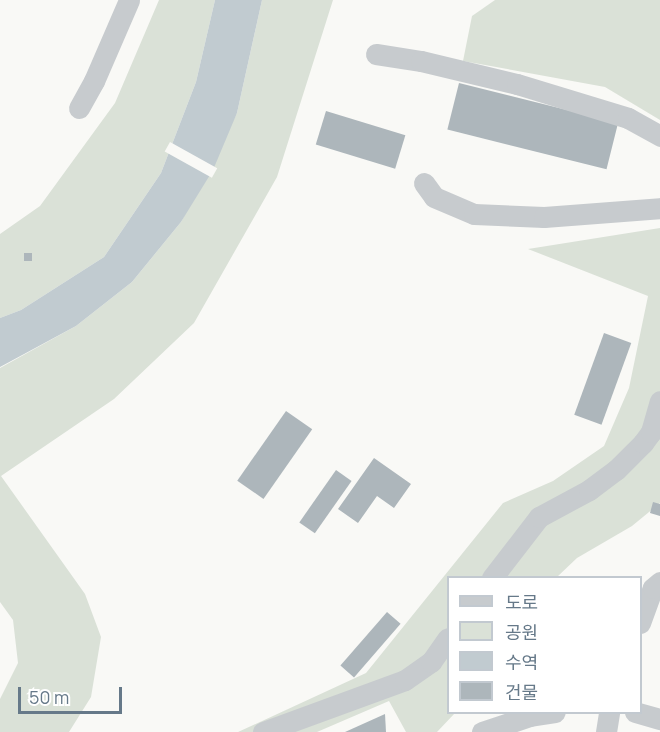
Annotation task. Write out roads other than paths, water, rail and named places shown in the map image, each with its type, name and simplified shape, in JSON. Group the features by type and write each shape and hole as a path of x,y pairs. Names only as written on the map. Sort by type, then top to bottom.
{"street":[{"path":"79,108 94,81 129,0"},
{"path":"376,54 421,61 517,84 628,118 660,136"},
{"path":"424,183 434,197 474,214 544,217 660,208"},
{"path":"493,576 539,517 589,490 616,470 643,443 651,432 660,401"},
{"path":"642,618 653,588 660,582"},
{"path":"262,732 405,680 431,662 447,639"},
{"path":"482,732 542,714"},
{"path":"606,732 609,714"},
{"path":"642,714 660,719"}],"water":[{"path":"215,0 262,0 237,113 213,170 181,222 132,282 76,326 0,367 0,318 21,310 104,257 161,173 196,82"}]}
